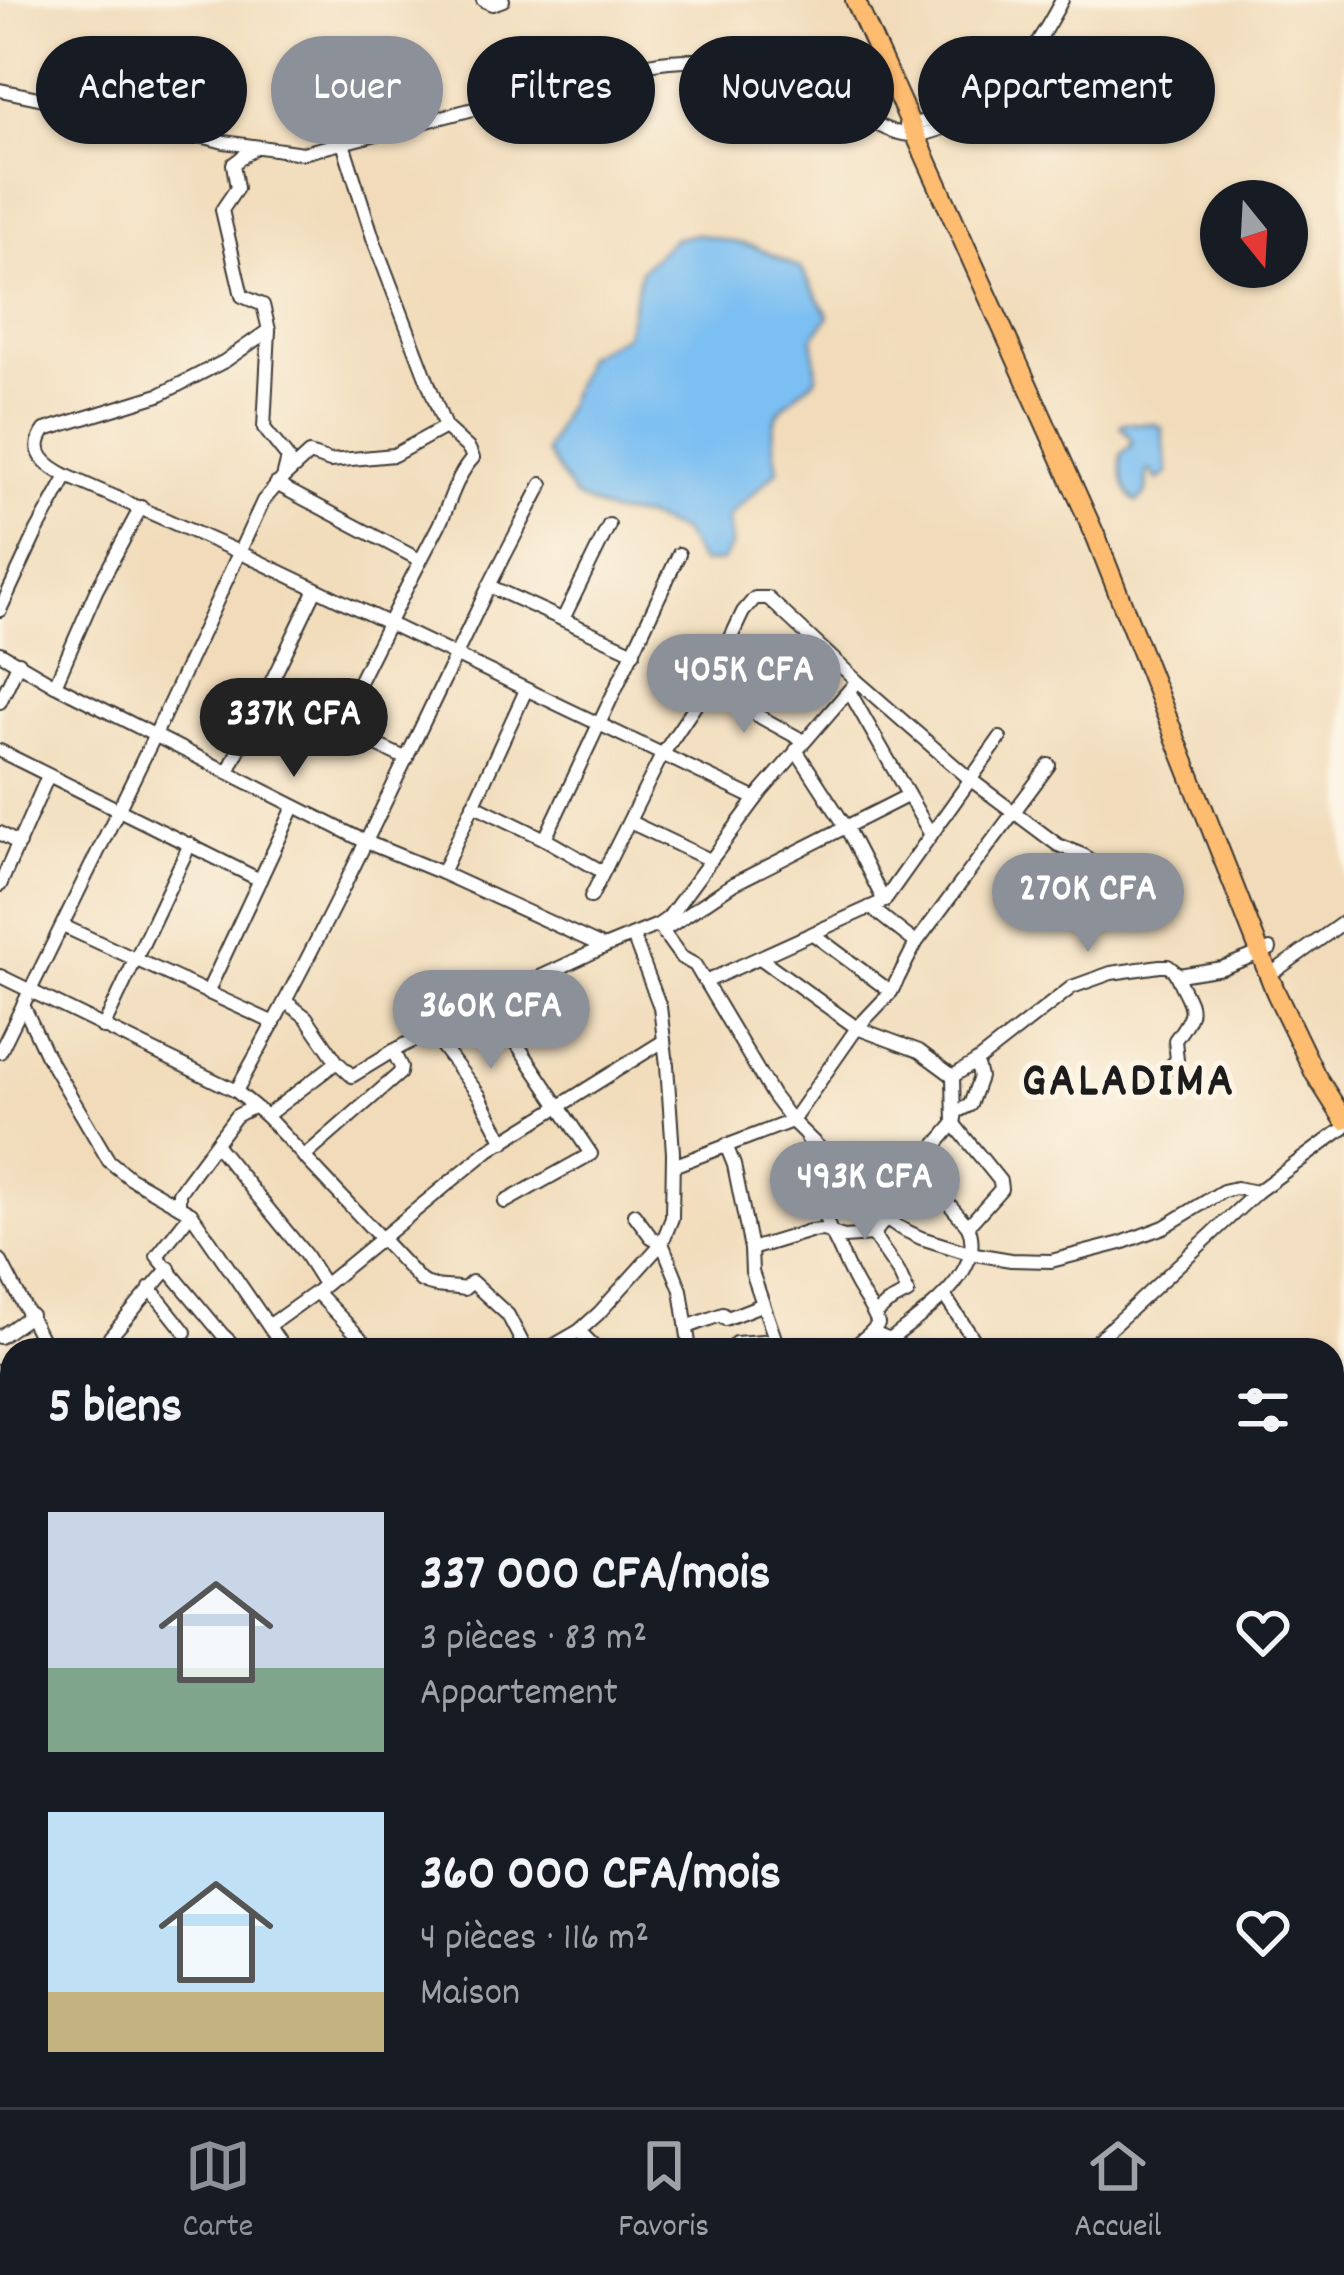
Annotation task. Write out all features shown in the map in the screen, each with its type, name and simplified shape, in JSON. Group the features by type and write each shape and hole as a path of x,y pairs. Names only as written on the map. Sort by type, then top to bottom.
{"highway":[{"path":"855,0 914,128 952,195 1107,536 1281,991 1315,1074 1344,1124"},
{"path":"865,0 914,128"},
{"path":"1265,951 1278,968 1281,991 1344,1100"}],"street":[{"path":"483,0 492,4 503,0"},
{"path":"443,117 674,60 785,77 826,92 871,122 914,128 947,126 981,106 1016,75 1062,0"},
{"path":"0,90 254,148 303,153 337,144"},
{"path":"337,727 472,458 469,449 445,427 374,241 345,144"},
{"path":"254,148 233,164 237,188 222,210 242,296 263,305 269,330 264,428 288,458 279,481"},
{"path":"269,330 225,361 159,395 45,430 39,454 67,476 239,552 756,800"},
{"path":"0,1052 263,501 309,454 330,461 394,455 445,427"},
{"path":"0,610 7,576 67,476"},
{"path":"279,481 421,560"},
{"path":"236,1091 366,842 542,484"},
{"path":"55,685 96,591 141,507"},
{"path":"563,619 609,525"},
{"path":"545,839 679,554"},
{"path":"489,586 634,652"},
{"path":"228,772 316,589"},
{"path":"591,897 662,755 707,688 742,612 755,598 768,598 853,686 971,780 1058,845 1084,856 1099,872"},
{"path":"0,652 294,807 604,947"},
{"path":"0,702 19,662"},
{"path":"661,927 756,800 853,686"},
{"path":"853,686 931,835"},
{"path":"707,688 800,745 846,827 877,904 916,943"},
{"path":"442,873 526,690"},
{"path":"265,694 407,759"},
{"path":"705,982 877,904 1000,738"},
{"path":"0,751 260,880"},
{"path":"673,1166 792,1121 857,1028 891,992 916,943 1049,765"},
{"path":"0,885 48,776"},
{"path":"285,1001 306,1017 352,1076 491,1000 604,947 661,927 734,884 907,796"},
{"path":"473,804 603,872"},
{"path":"207,993 294,807"},
{"path":"630,822 710,860"},
{"path":"0,832 19,844"},
{"path":"103,1028 190,844"},
{"path":"1278,968 1344,922"},
{"path":"63,926 274,1023"},
{"path":"661,927 681,957 695,965 792,1121 881,1217 921,1238 970,1253 1051,1261 1164,1227 1222,1191 1257,1192"},
{"path":"813,934 891,992"},
{"path":"567,1338 599,1313 662,1243 672,1218 671,1117 660,1007 633,936"},
{"path":"953,1076 1072,987 1121,971 1160,966 1179,975 1222,968 1265,951"},
{"path":"760,958 857,1028 919,1051 953,1076"},
{"path":"1154,1081 1177,1060 1175,1040 1192,1012 1174,971"},
{"path":"0,976 236,1091 266,1116 422,1281 430,1286 464,1288 472,1282 508,1315 520,1338"},
{"path":"491,1000 591,1154 505,1202"},
{"path":"22,1005 110,1161 185,1210"},
{"path":"431,1032 486,1106 504,1142"},
{"path":"270,1324 504,1142 662,1042"},
{"path":"304,1157 400,1072 393,1051"},
{"path":"266,1116 337,1062"},
{"path":"873,1235 916,1166 954,1124 956,1112 970,1105 980,1077 976,1062"},
{"path":"953,1076 954,1124 1000,1181 1001,1189 968,1226"},
{"path":"253,1107 236,1116 179,1193 185,1210 279,1338"},
{"path":"1100,1338 1257,1192 1344,1124"},
{"path":"807,1136 832,1233 878,1324 864,1338"},
{"path":"216,1145 305,1254 320,1288 362,1338"},
{"path":"726,1145 734,1165 752,1272 775,1338"},
{"path":"904,1338 945,1297 970,1253 972,1234 916,1166"},
{"path":"185,1210 158,1255 226,1338"},
{"path":"634,1214 651,1238 662,1243 681,1290 688,1338"},
{"path":"751,1249 809,1231 844,1237 873,1235"},
{"path":"873,1235 913,1302 926,1314"},
{"path":"0,1260 41,1338"},
{"path":"110,1337 169,1268"},
{"path":"150,1288 185,1332"},
{"path":"875,1315 908,1293"},
{"path":"945,1297 973,1338"},
{"path":"687,1327 761,1305"},
{"path":"0,1337 31,1315"},
{"path":"579,1331 586,1338"},
{"path":"871,1332 883,1338"}],"water":[{"path":"697,234 756,247 801,269 829,316 813,338 817,377 783,407 774,424 778,470 728,517 731,546 722,561 701,563 682,532 646,517 611,513 575,497 546,452 587,355 626,335 641,270 673,239"},
{"path":"1120,426 1162,428 1168,474 1157,480 1147,471 1146,492 1137,502 1128,493 1122,474 1121,454 1132,440"}],"district":[{"name":"GALADIMA","path":"1129,1077"}]}
